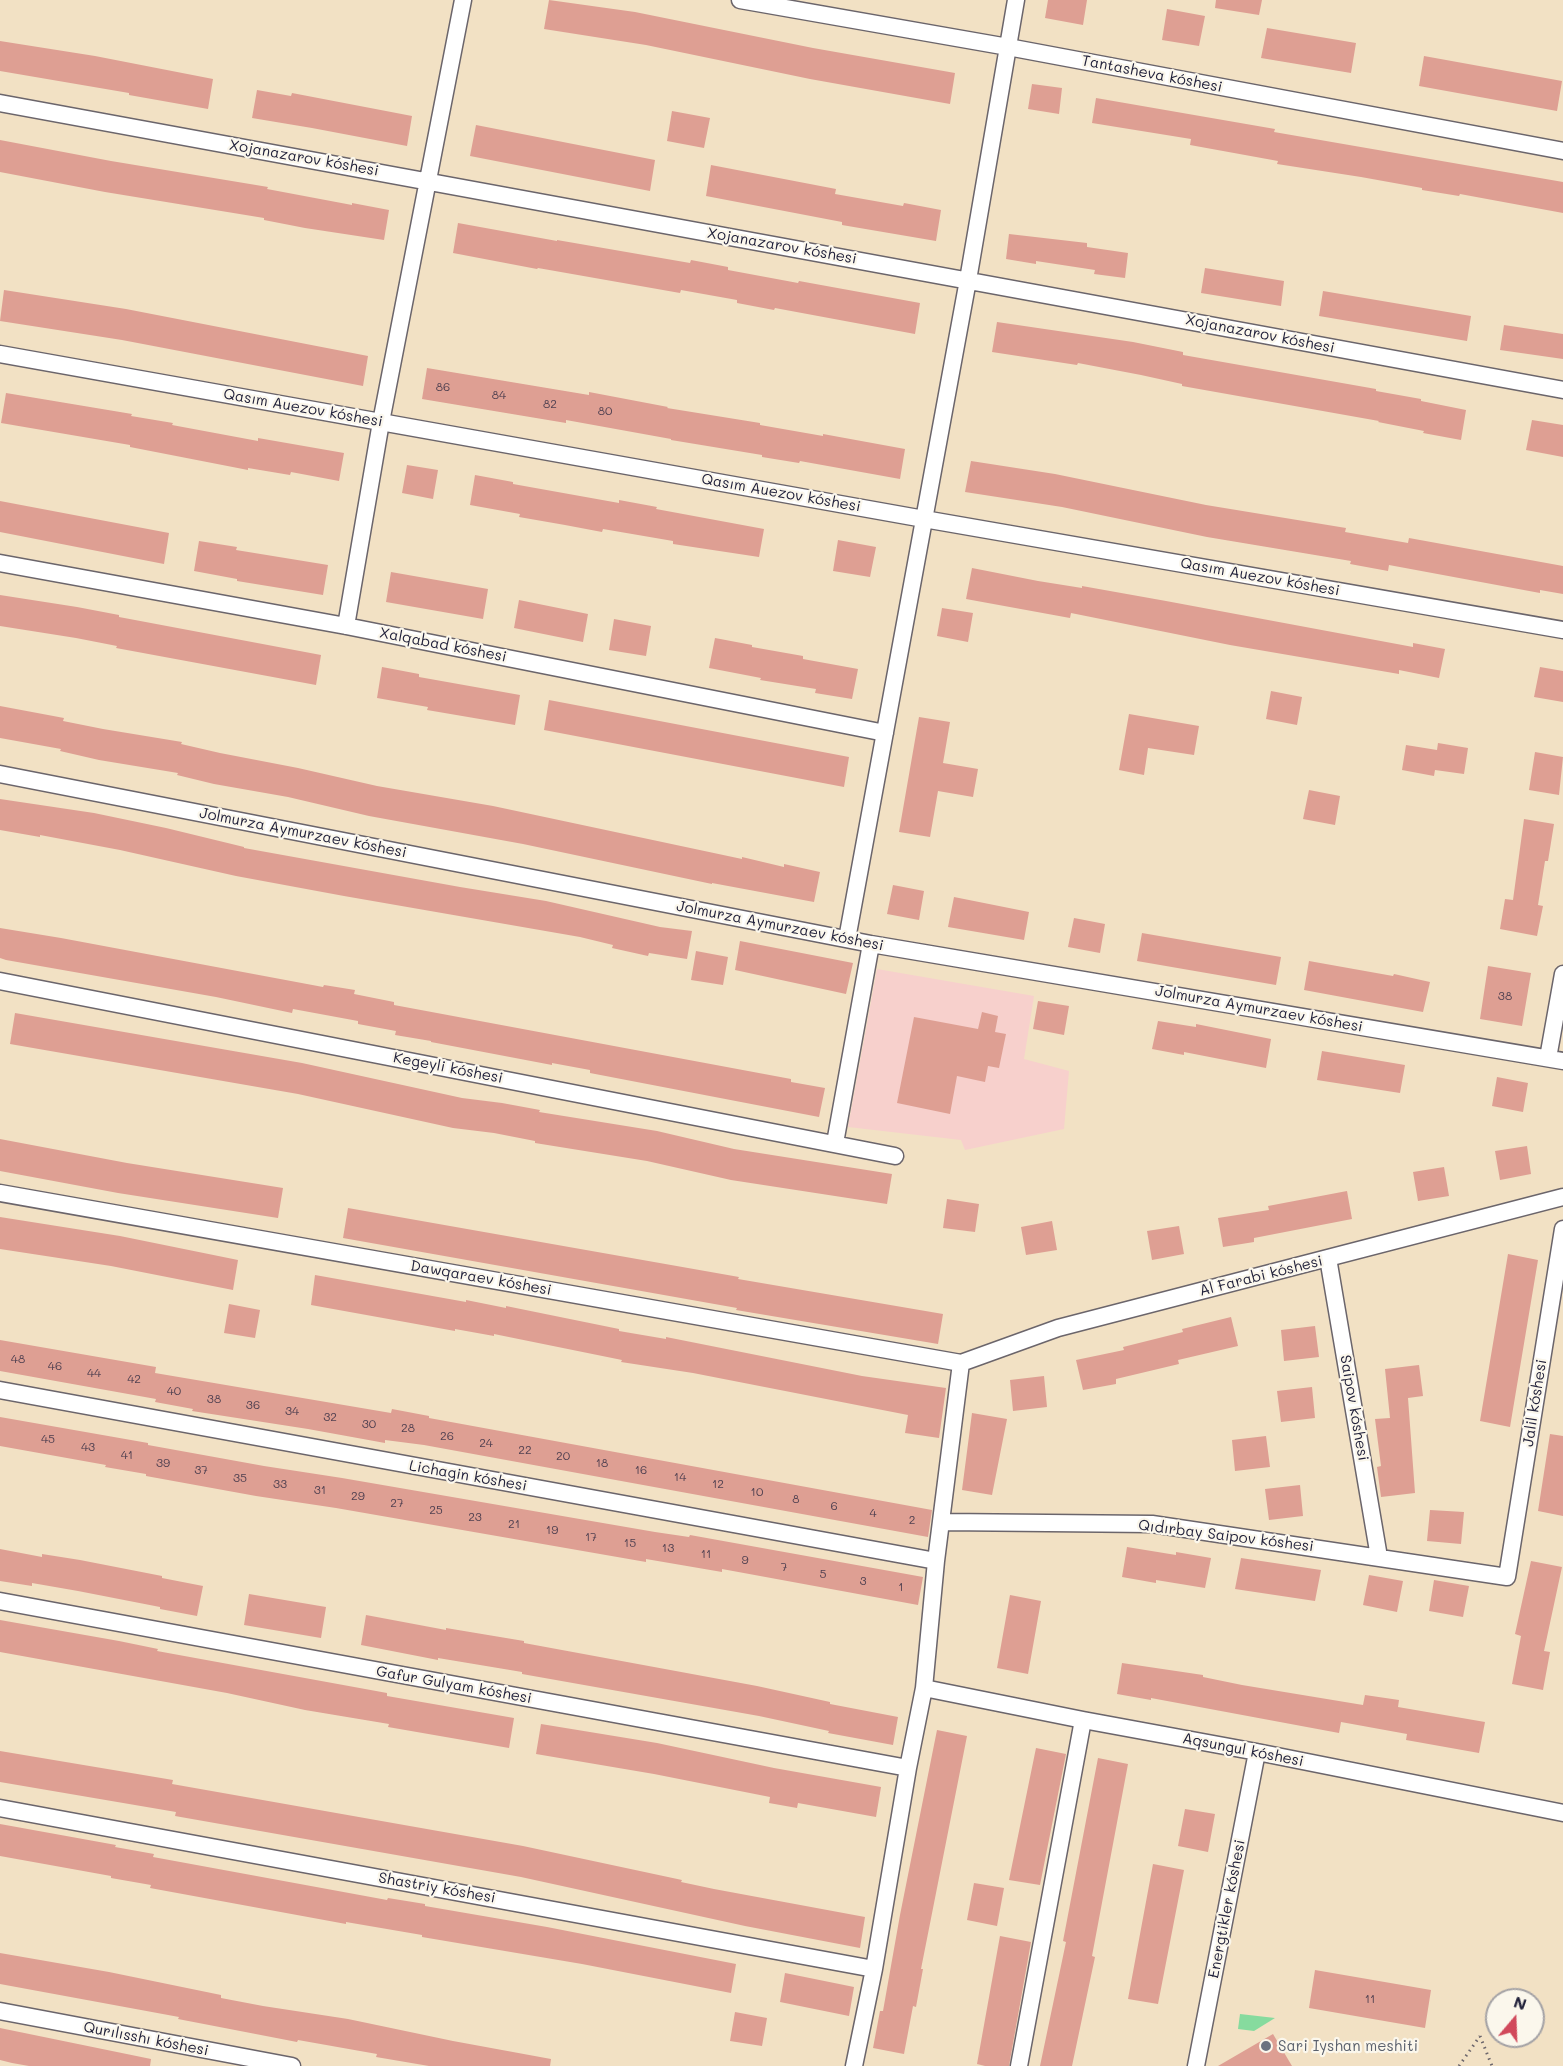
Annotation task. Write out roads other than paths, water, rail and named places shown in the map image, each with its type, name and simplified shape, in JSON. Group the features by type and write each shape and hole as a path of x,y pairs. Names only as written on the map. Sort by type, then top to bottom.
{"street":[{"path":"346,626 381,422 463,0"},
{"name":"Tantasheva kóshesi","path":"740,0 1008,47 1563,151"},
{"path":"847,939 968,280 1016,0"},
{"name":"Xojanazarov kóshesi","path":"0,103 1563,390"},
{"name":"Qasım Auezov kóshesi","path":"0,354 924,519 1563,630"},
{"name":"Xalqabad kóshesi","path":"0,563 346,626 885,733"},
{"name":"Jolmurza Aymurzaev kóshesi","path":"0,774 871,944 1556,1059"},
{"path":"835,1143 871,944"},
{"path":"1556,1059 1563,974"},
{"name":"Kegeyli kóshesi","path":"0,981 895,1156"},
{"name":"Dawqaraev kóshesi","path":"0,1193 962,1363"},
{"name":"Al Farabi kóshesi","path":"962,1363 1058,1328 1563,1197"},
{"name":"Jalil kóshesi","path":"1507,1577 1563,1229"},
{"name":"Saipov kóshesi","path":"1328,1258 1379,1557"},
{"path":"854,2066 874,1969 924,1688 936,1561 943,1522 962,1363"},
{"name":"Lichagin kóshesi","path":"0,1390 936,1561"},
{"name":"Qıdırbay Saipov kóshesi","path":"943,1522 1152,1524 1507,1577"},
{"name":"Gafur Gulyam kóshesi","path":"0,1601 908,1768"},
{"name":"Aqsungul kóshesi","path":"924,1688 1563,1813"},
{"path":"1019,2066 1083,1720"},
{"name":"Energtikler kóshesi","path":"1196,2066 1257,1752"},
{"name":"Shastriy kóshesi","path":"0,1808 874,1969"},
{"name":"Qurılısshı kóshesi","path":"0,2011 292,2066"}],"place":[{"name":"Sari Iyshan meshiti","path":"1266,2046"}]}
